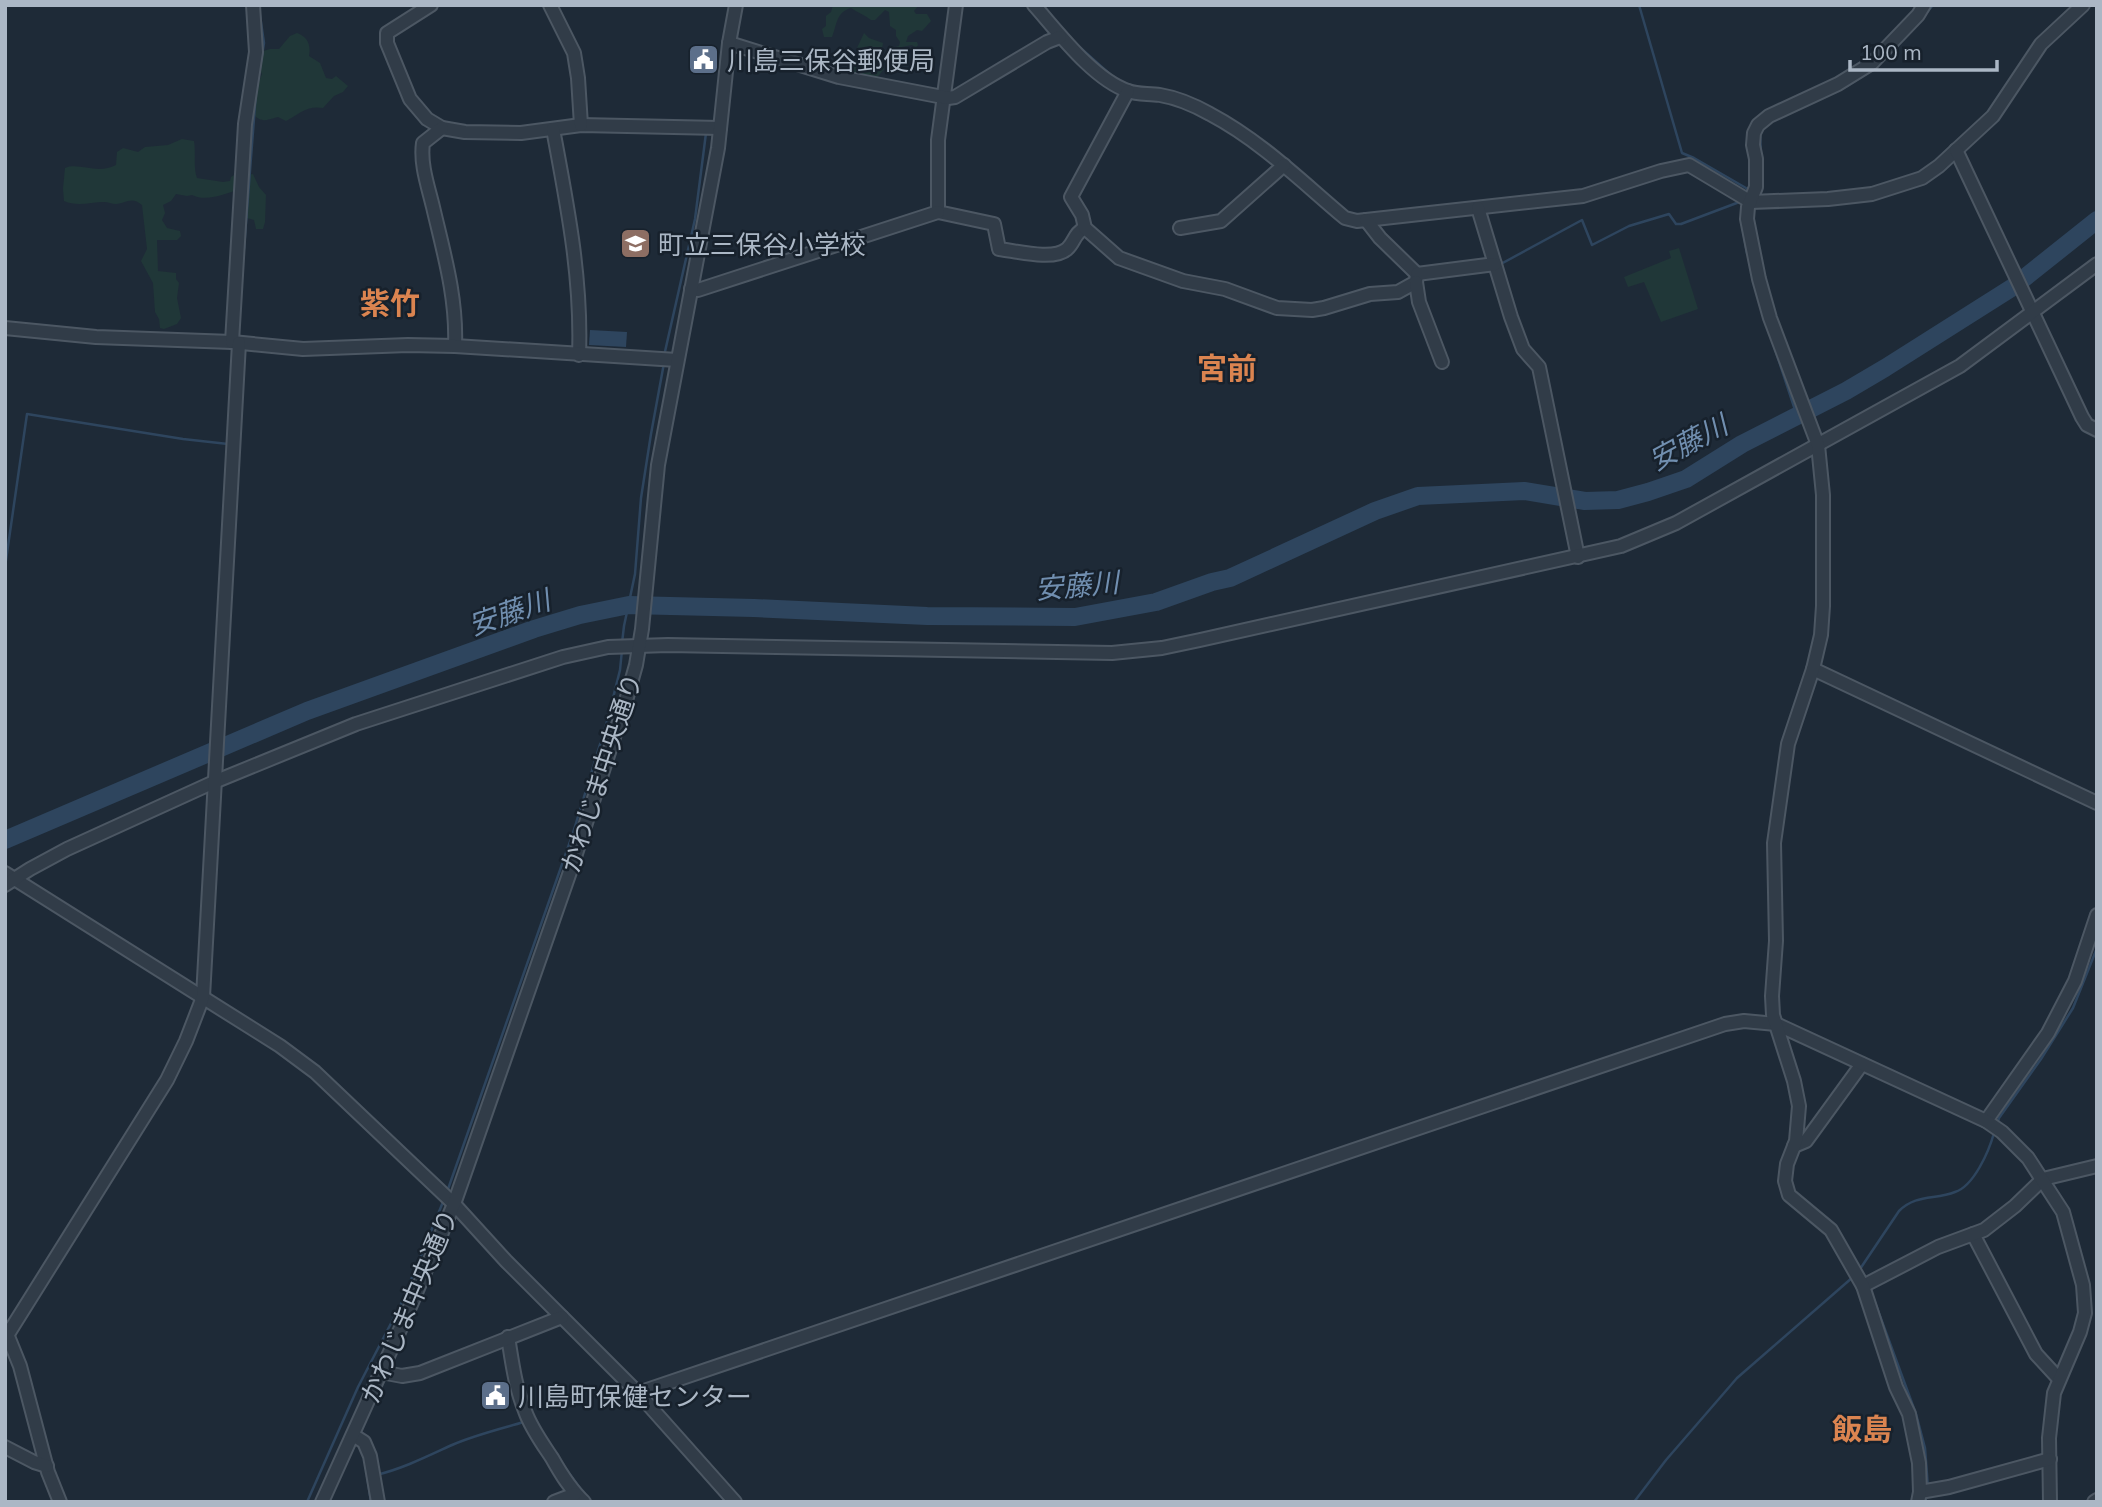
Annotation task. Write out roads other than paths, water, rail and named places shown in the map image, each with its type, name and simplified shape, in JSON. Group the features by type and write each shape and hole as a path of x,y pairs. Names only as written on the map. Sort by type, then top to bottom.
{"street":[{"path":"60,1502 7,1331 167,1080 203,997 245,124 256,52 253,5"},
{"path":"431,5 387,33 387,43 411,99 427,119 442,128 486,133 521,133 581,125 720,128"},
{"path":"550,5 574,53 581,125"},
{"name":"かわじま中央通り","path":"322,1502 454,1204 593,804 627,697 642,624 658,465 706,215 736,5"},
{"path":"938,212 938,140 956,5"},
{"path":"1034,5 1060,37 1110,82 1128,91 1180,99 1230,125 1284,165 1345,218 1357,221 1583,196 1661,171 1689,165 1751,202 1829,199 1872,194 1922,178 1956,150 1993,116 2041,44 2083,5"},
{"path":"1924,5 1890,45 1864,68 1838,84 1769,116 1758,125 1754,133 1756,187 1748,207 1747,219 1770,318 1818,445 1823,495 1821,635 1813,669 1788,744 1773,858 1776,941 1772,996 1776,1024 1799,1106 1799,1121 1785,1181 1790,1195 1831,1230 1863,1286 1896,1387 1909,1414 1919,1463 1919,1497 2050,1459"},
{"path":"729,43 839,77 955,97 1047,42 1060,37"},
{"path":"1128,91 1071,197 1083,215 1085,228 1119,258 1183,281 1225,289 1277,308 1312,310 1370,294 1398,292 1416,278 1495,264"},
{"path":"442,128 422,143 422,151 426,182 453,296 455,346"},
{"path":"553,129 574,248 580,324 579,355"},
{"path":"1956,150 2082,417 2087,425 2097,430"},
{"path":"1180,228 1221,221 1284,165"},
{"path":"1478,208 1523,349 1539,367 1578,557"},
{"path":"691,289 698,290 938,212 994,224 999,249 1049,255 1064,252 1076,234 1085,228"},
{"path":"1366,220 1416,278 1419,302 1442,362"},
{"path":"8,879 214,782 326,735 563,657 607,647 639,645 1135,652 1200,640 1629,544 1667,528 1960,366 2097,264"},
{"path":"5,328 96,337 303,349 455,346 677,360"},
{"path":"1813,669 2097,803"},
{"path":"8,879 203,997 280,1046 315,1072 454,1204 506,1261 638,1393 735,1502"},
{"path":"1986,1121 2049,1033 2075,981 2097,915"},
{"path":"638,1393 1725,1024 1744,1021 1776,1024 1986,1121 2012,1141 2043,1179 2063,1212 2084,1285 2085,1306 2080,1332 2054,1393 2050,1420 2050,1502"},
{"path":"1794,1146 1806,1141 1862,1064"},
{"path":"1863,1286 1998,1220 2043,1179 2097,1166"},
{"path":"1973,1234 2036,1354 2059,1379"},
{"path":"2085,1306 2097,1322"},
{"path":"381,1372 401,1376 420,1373 562,1317"},
{"path":"508,1337 515,1379 532,1427 580,1498 554,1502"},
{"path":"353,1435 364,1442 370,1456 378,1502"},
{"path":"5,1447 47,1466"}],"water":[{"path":"590,330 627,332 626,347 589,345"}],"waterway":[{"path":"1639,5 1682,153 1746,188"},
{"path":"1924,16 1933,5"},
{"path":"244,249 256,92 264,43 259,9"},
{"path":"1886,57 1906,36"},
{"path":"1076,44 1113,77"},
{"path":"1847,86 1871,71"},
{"path":"1787,114 1835,92"},
{"path":"664,356 695,219 706,133"},
{"path":"1760,134 1761,155"},
{"path":"1745,194 1752,182"},
{"path":"1499,265 1582,220 1592,245 1629,226 1669,214 1676,224 1681,224 1742,201"},
{"name":"安藤川","path":"5,840 307,711 580,615 629,605 927,616 1075,617 1156,602 1230,578 1375,511 1418,496 1524,491 1585,501 1618,500 1648,492 1686,479 1742,444 1885,368 2013,287 2097,220"},
{"path":"1742,225 1747,253"},
{"path":"1753,280 1764,317"},
{"path":"1773,343 1797,416"},
{"path":"622,643 635,574 641,498 664,363"},
{"path":"5,567 27,414 228,444"},
{"path":"447,1192 573,833 608,718 622,650"},
{"path":"1997,1124 2073,1008 2097,948"},
{"path":"1860,1269 1905,1206 1955,1192 1968,1183 1984,1158 1994,1133"},
{"path":"307,1502 358,1387 401,1304 443,1202"},
{"path":"1839,1232 1865,1278"},
{"path":"1634,1502 1666,1460 1737,1378 1853,1277"},
{"path":"1873,1297 1916,1414 1925,1448 1928,1488"},
{"path":"376,1475 405,1466 470,1438 524,1422"},
{"path":"536,1422 555,1452"},
{"path":"560,1461 585,1495"},
{"path":"369,1476 371,1502"},
{"path":"1925,1502 1927,1494"}],"place":[{"name":"川島三保谷郵便局","path":"704,60"},
{"name":"町立三保谷小学校","path":"635,244"},
{"name":"川島町保健センター","path":"495,1396"}],"district":[{"name":"紫竹","path":"390,303"},
{"name":"宮前","path":"1227,368"},
{"name":"飯島","path":"1862,1429"}]}
